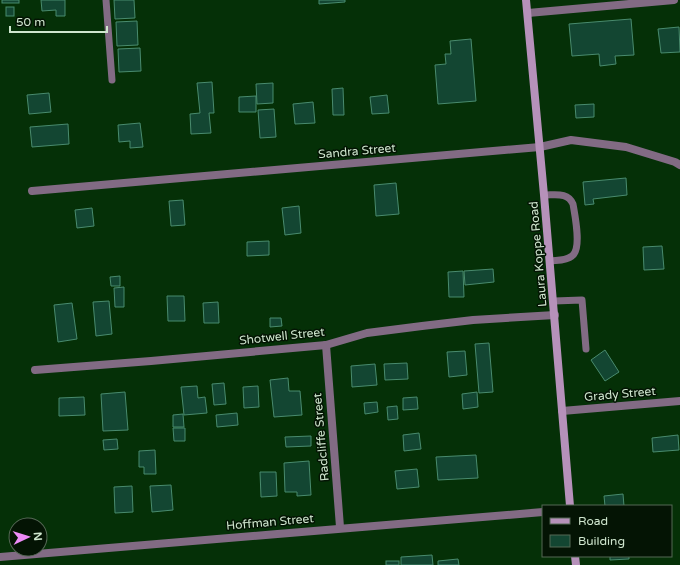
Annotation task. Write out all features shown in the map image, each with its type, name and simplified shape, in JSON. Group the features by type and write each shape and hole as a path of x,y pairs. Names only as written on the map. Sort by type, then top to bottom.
{"street":[{"name":"Laura Koppe Road","path":"526,0 554,301 570,505"},
{"path":"528,13 674,0"},
{"name":"Sandra Street","path":"32,191 540,147 571,140 626,147 675,162 680,165"},
{"name":"Shotwell Street","path":"34,370 326,345 367,333 473,320 555,315"},
{"name":"Radcliffe Street","path":"326,345 340,527"},
{"name":"Grady Street","path":"562,411 680,401"},
{"name":"Hoffman Street","path":"0,557 158,545 340,527 542,512"}],"lane":[{"path":"106,0 112,80"},
{"path":"544,195 565,195 571,199 574,204 578,247 573,256 566,259 550,261"},
{"path":"554,301 582,300 586,349"}],"building":[{"path":"2,0 19,0 19,3 2,3"},
{"path":"41,0 65,0 65,16 56,16 56,10 42,11"},
{"path":"114,0 134,0 135,18 115,19"},
{"path":"319,0 345,0 345,2 319,4"},
{"path":"6,7 14,7 14,16 6,16"},
{"path":"631,19 634,55 615,56 616,64 600,66 599,54 572,56 569,24"},
{"path":"137,21 138,45 117,46 116,22"},
{"path":"679,27 680,52 661,53 658,29"},
{"path":"471,39 476,101 438,104 435,65 446,64 445,54 451,54 450,41"},
{"path":"140,48 141,71 119,72 118,49"},
{"path":"212,82 214,113 209,113 211,133 191,134 190,114 200,113 197,83"},
{"path":"273,83 273,103 257,104 256,84"},
{"path":"343,88 344,115 333,115 332,89"},
{"path":"49,93 51,112 29,114 27,95"},
{"path":"387,95 389,113 372,114 370,97"},
{"path":"256,96 256,112 239,112 239,97"},
{"path":"313,102 315,123 295,124 293,104"},
{"path":"594,104 594,117 576,118 575,105"},
{"path":"274,109 276,137 260,138 258,110"},
{"path":"140,123 143,147 130,148 130,141 119,142 118,125"},
{"path":"68,124 69,144 32,147 30,127"},
{"path":"626,178 627,195 593,199 594,204 585,205 583,182"},
{"path":"396,183 399,214 376,216 374,185"},
{"path":"183,200 185,225 171,226 169,201"},
{"path":"299,206 301,233 285,235 282,208"},
{"path":"92,208 94,226 77,228 75,210"},
{"path":"269,241 269,255 247,256 247,242"},
{"path":"662,246 664,269 644,270 643,247"},
{"path":"493,269 494,282 465,285 464,271"},
{"path":"463,271 464,297 449,297 448,272"},
{"path":"120,276 120,286 111,286 110,277"},
{"path":"124,287 124,307 115,307 114,288"},
{"path":"167,296 184,296 185,321 168,321"},
{"path":"109,301 112,334 96,336 93,302"},
{"path":"218,302 219,323 204,323 203,303"},
{"path":"72,303 77,339 58,342 54,305"},
{"path":"270,318 281,318 282,326 270,327"},
{"path":"489,343 493,392 479,393 475,344"},
{"path":"605,350 619,372 605,381 591,360"},
{"path":"465,351 467,375 449,377 447,352"},
{"path":"407,363 408,379 385,380 384,364"},
{"path":"375,364 377,385 352,387 351,366"},
{"path":"288,378 289,391 300,391 302,415 274,417 270,380"},
{"path":"224,383 226,404 214,405 212,384"},
{"path":"197,386 198,398 205,397 207,413 184,415 181,387"},
{"path":"258,386 259,407 244,408 243,387"},
{"path":"125,392 128,430 103,431 101,394"},
{"path":"477,392 478,407 463,409 462,394"},
{"path":"84,397 85,415 59,416 59,398"},
{"path":"417,397 418,409 403,410 403,398"},
{"path":"377,402 378,412 365,414 364,403"},
{"path":"397,406 398,419 388,420 387,407"},
{"path":"237,413 238,425 217,427 216,415"},
{"path":"183,414 184,427 173,427 173,415"},
{"path":"173,428 185,428 185,441 174,441"},
{"path":"419,433 421,449 404,451 403,435"},
{"path":"678,435 679,450 653,452 652,438"},
{"path":"311,436 311,446 286,447 285,437"},
{"path":"117,439 118,449 104,450 103,440"},
{"path":"155,450 156,474 144,474 144,467 139,467 139,451"},
{"path":"476,455 478,478 438,480 436,457"},
{"path":"309,461 311,495 297,496 297,492 285,492 284,463"},
{"path":"417,469 419,487 397,489 395,471"},
{"path":"260,472 276,472 277,496 261,497"},
{"path":"171,485 173,510 152,512 150,486"},
{"path":"132,486 133,512 115,513 114,487"},
{"path":"623,494 624,505 605,505 604,496"},
{"path":"432,555 433,565 401,565 401,557"},
{"path":"610,557 629,557 629,559 610,560"},
{"path":"458,559 459,565 438,565 438,561"},
{"path":"386,561 399,561 399,565 386,565"}]}
